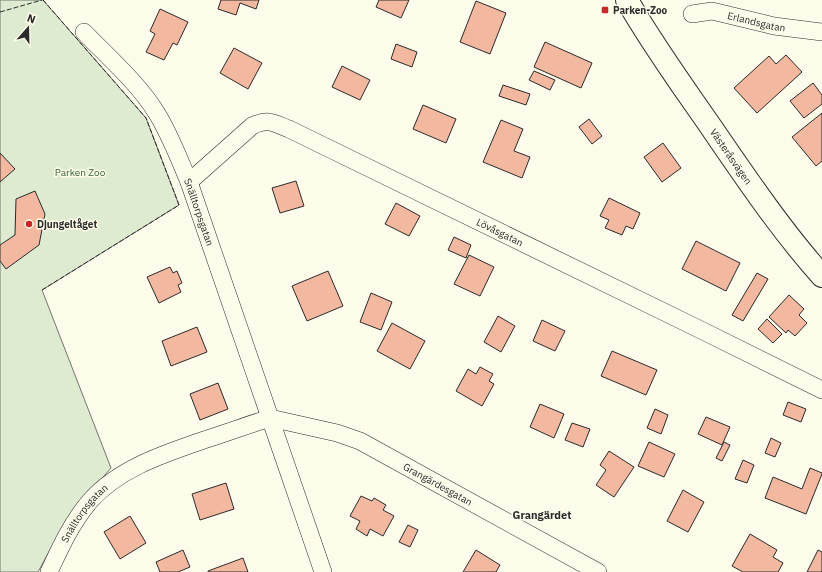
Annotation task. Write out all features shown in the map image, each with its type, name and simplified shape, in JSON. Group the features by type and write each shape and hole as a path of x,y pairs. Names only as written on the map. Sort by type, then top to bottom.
{"street":[{"name":"Västeråsvägen","path":"615,0 646,33"},
{"name":"Västeråsvägen","path":"627,0 646,33 728,152 797,248 822,276"},
{"name":"Erlandsgatan","path":"692,14 712,11 774,26 822,32"},
{"name":"Snälltorpsgatan","path":"84,32 140,90 156,112 172,143 188,182 323,572"},
{"name":"Lövåsgatan","path":"188,182 252,126 263,120 272,122 538,250 822,390"},
{"name":"Snälltorpsgatan","path":"49,572 71,529 90,501 108,485 132,468 178,449 270,418"},
{"name":"Grangärdesgatan","path":"270,418 337,432 360,442 598,572"}],"green space":[{"name":"Parken Zoo","path":"0,0 43,0 146,118 179,205 42,290 111,468 66,520 38,572 0,572"}],"building":[{"path":"221,0 259,0 256,9 240,3 236,15 218,9"},
{"path":"379,0 409,0 401,18 376,7"},
{"path":"476,1 506,13 490,54 460,42"},
{"path":"160,9 188,22 177,45 173,43 164,60 146,52 155,34 150,31"},
{"path":"545,42 592,63 581,88 534,67"},
{"path":"396,44 417,52 412,67 391,59"},
{"path":"234,48 262,63 248,89 220,73"},
{"path":"786,55 802,72 757,113 734,88 769,56 776,64"},
{"path":"342,66 370,80 360,100 332,87"},
{"path":"534,71 555,80 550,90 529,80"},
{"path":"813,83 822,95 822,104 804,118 790,101"},
{"path":"503,85 530,94 526,105 499,96"},
{"path":"423,105 456,119 446,143 413,129"},
{"path":"822,113 822,161 816,166 792,137"},
{"path":"589,119 602,136 592,144 579,127"},
{"path":"501,120 523,129 514,151 530,157 522,178 483,162"},
{"path":"663,143 681,168 662,182 644,157"},
{"path":"0,153 15,169 0,182"},
{"path":"296,181 304,206 280,213 272,188"},
{"name":"Djungeltåget","path":"35,191 45,214 39,245 6,269 0,261 0,245 15,235 16,199"},
{"path":"609,198 640,213 633,229 626,226 622,235 605,228 609,220 600,216"},
{"path":"396,203 420,216 409,236 385,224"},
{"path":"454,237 471,245 466,258 448,250"},
{"path":"696,241 740,263 726,291 682,269"},
{"path":"469,255 494,267 480,296 454,284"},
{"path":"170,267 173,273 177,271 182,283 178,285 181,292 159,303 147,277"},
{"path":"328,271 343,306 307,321 292,286"},
{"path":"757,273 768,279 743,321 732,315"},
{"path":"371,293 392,302 381,330 360,322"},
{"path":"789,295 804,309 799,315 807,323 795,336 788,330 786,333 769,317"},
{"path":"498,316 515,326 501,352 484,342"},
{"path":"767,319 782,334 773,343 758,329"},
{"path":"542,320 565,331 555,351 533,341"},
{"path":"392,323 425,341 410,369 377,351"},
{"path":"197,327 207,352 171,366 162,341"},
{"path":"612,351 657,370 646,395 601,376"},
{"path":"480,367 493,374 489,381 494,384 482,406 456,391 468,369 476,374"},
{"path":"218,383 228,409 200,420 190,394"},
{"path":"788,402 806,409 801,422 783,415"},
{"path":"540,404 564,414 554,438 530,427"},
{"path":"655,409 668,415 661,434 647,428"},
{"path":"706,417 730,427 722,445 698,434"},
{"path":"572,423 590,429 583,447 565,440"},
{"path":"771,438 781,443 775,457 765,453"},
{"path":"649,442 675,454 664,477 638,466"},
{"path":"724,442 730,445 722,461 716,458"},
{"path":"609,451 634,467 614,497 596,485 606,470 600,465"},
{"path":"743,460 754,465 747,483 735,479"},
{"path":"810,468 822,474 806,514 765,498 773,477 802,489"},
{"path":"226,483 234,509 200,520 192,494"},
{"path":"683,490 704,502 688,532 667,521"},
{"path":"361,496 372,501 374,498 386,505 383,510 394,516 383,536 370,529 367,536 356,529 360,521 350,516"},
{"path":"130,516 146,543 120,559 104,532"},
{"path":"408,525 418,530 410,547 399,542"},
{"path":"750,534 777,550 773,557 783,563 778,572 743,572 732,566"},
{"path":"183,550 190,567 178,572 160,572 156,562"},
{"path":"476,550 500,565 496,572 463,572"},
{"path":"818,550 822,552 822,572 807,572"},
{"path":"243,558 248,572 208,572 208,571"}],"fence":[{"path":"0,12 42,0"},
{"path":"42,290 179,205 146,118 43,0"}],"place":[{"name":"Parken-Zoo","path":"605,10"},
{"name":"Djungeltåget","path":"29,224"}],"district":[{"name":"Grangärdet","path":"542,515"}]}
